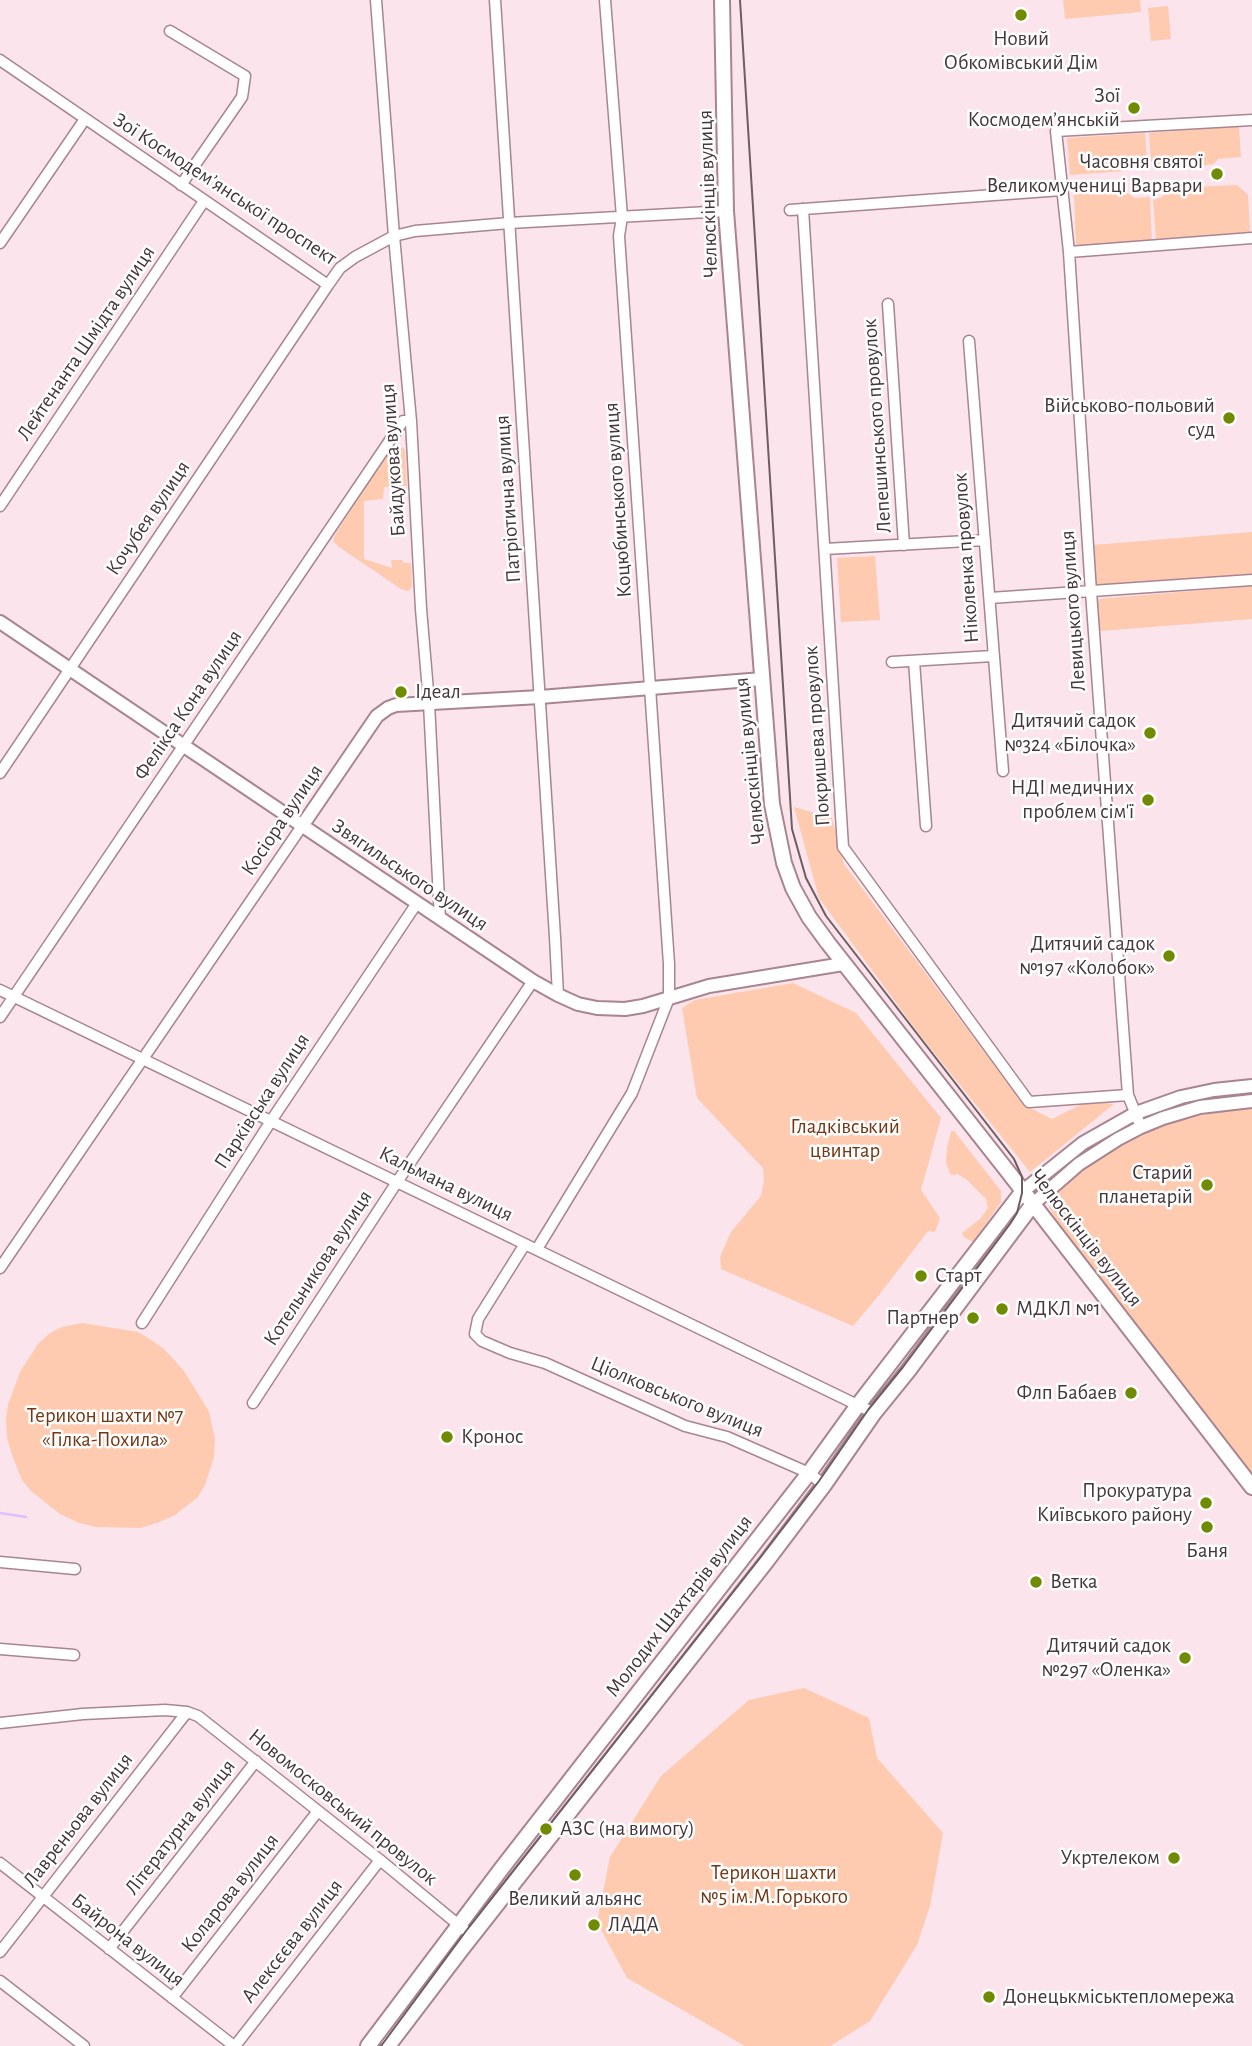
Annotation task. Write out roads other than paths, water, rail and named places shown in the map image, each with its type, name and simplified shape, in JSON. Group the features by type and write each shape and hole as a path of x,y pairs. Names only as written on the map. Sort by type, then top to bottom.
{"main road":[{"name":"Челюскінців вулиця","path":"722,0 726,211 772,804 784,863 808,917 843,964 1252,1487"},
{"name":"Молодих Шахтарів вулиця","path":"368,2046 1023,1191"},
{"name":"Молодих Шахтарів вулиця","path":"388,2046 766,1562 874,1413 1033,1205"}],"street":[{"name":"Байдукова вулиця","path":"376,0 411,421 440,919"},
{"name":"Патріотична вулиця","path":"495,0 558,995"},
{"name":"Коцюбинського вулиця","path":"605,0 622,217 619,236 669,998"},
{"path":"170,31 245,76 242,96 181,185"},
{"name":"Зої Космодем’янської проспект","path":"0,60 328,285 340,268 355,257 394,236 415,231 726,211"},
{"path":"0,243 85,119"},
{"name":"Левицького вулиця","path":"1141,1127 1128,1095 1069,252 1056,131 1252,120"},
{"path":"790,210 1062,190"},
{"name":"Лейтенанта Шмідта вулиця","path":"0,506 204,201"},
{"name":"Покришева провулок","path":"803,209 843,847 1029,1102 1128,1095"},
{"path":"1069,252 1252,238"},
{"name":"Кочубея вулиця","path":"0,773 328,285"},
{"name":"Лепешинського провулок","path":"888,304 905,545"},
{"name":"Ніколенка провулок","path":"969,341 1003,771"},
{"name":"Фелікса Кона вулиця","path":"0,1017 403,421 411,421"},
{"path":"825,550 985,540"},
{"path":"990,598 1252,580"},
{"name":"Звягильського вулиця","path":"0,622 533,981 578,1004 625,1009 709,986 843,964"},
{"path":"892,662 993,656"},
{"path":"914,661 926,825"},
{"name":"Косіора вулиця","path":"0,1268 377,716 396,705 762,680"},
{"name":"Парківська вулиця","path":"142,1323 271,1121 417,903"},
{"name":"Котельникова вулиця","path":"253,1403 397,1182 533,981"},
{"name":"Кальмана вулиця","path":"0,990 874,1413"},
{"path":"537,1249 632,1093 669,998"},
{"path":"1023,1191 1083,1143 1136,1113 1192,1095 1252,1086"},
{"path":"1033,1205 1079,1164 1141,1127 1200,1108 1252,1101"},
{"name":"Ціолковського вулиця","path":"525,1244 478,1320 475,1334 482,1341 545,1363 685,1426 726,1437 808,1473 824,1485"},
{"path":"0,1562 75,1569"},
{"path":"0,1648 74,1656"},
{"path":"0,1723 83,1714 165,1710 187,1712"},
{"name":"Новомосковський провулок","path":"187,1712 198,1716 472,1936"},
{"name":"Лавреньова вулиця","path":"0,1952 187,1712"},
{"name":"Літературна вулиця","path":"109,1949 256,1762"},
{"name":"Коларова вулиця","path":"172,1998 318,1811"},
{"name":"Алексєєва вулиця","path":"234,2046 380,1860"},
{"name":"Байрона вулиця","path":"0,1863 234,2046"},
{"path":"0,1981 84,2046"}],"waterway":[{"path":"0,1513 26,1517"}],"tram line":[{"path":"381,2046 466,1931 819,1481 868,1410 1010,1224 1017,1213 1022,1193 1022,1177 1014,1159 826,916 806,878 792,829 740,0"}],"place":[{"name":"Новий Обкомівський Дім","path":"1021,15"},
{"name":"Зої Космодем’янській","path":"1134,108"},
{"name":"Часовня святої Великомучениці Варвари","path":"1217,174"},
{"name":"Військово-польовий суд","path":"1229,418"},
{"name":"Ідеал","path":"401,692"},
{"name":"Дитячий садок №324 «Білочка»","path":"1150,733"},
{"name":"НДІ медичних проблем сім'ї","path":"1148,800"},
{"name":"Дитячий садок №197 «Колобок»","path":"1169,956"},
{"name":"Старий планетарій","path":"1207,1185"},
{"name":"Старт","path":"921,1276"},
{"name":"МДКЛ №1","path":"1002,1309"},
{"name":"Партнер","path":"973,1318"},
{"name":"Флп Бабаев","path":"1131,1393"},
{"name":"Кронос","path":"447,1437"},
{"name":"Прокуратура Київського району","path":"1206,1503"},
{"name":"Баня","path":"1207,1527"},
{"name":"Ветка","path":"1036,1582"},
{"name":"Дитячий садок №297 «Оленка»","path":"1185,1658"},
{"name":"АЗС (на вимогу)","path":"546,1829"},
{"name":"Укртелеком","path":"1174,1858"},
{"name":"Великий альянс","path":"575,1875"},
{"name":"ЛАДА","path":"594,1925"},
{"name":"Донецькміськтепломережа","path":"989,1997"}],"park label":[{"name":"Гладківський цвинтар","path":"845,1139"},
{"name":"Терикон шахти №7 «Гілка-Похила»","path":"105,1428"},
{"name":"Терикон шахти №5 ім.М.Горького","path":"774,1885"}]}
